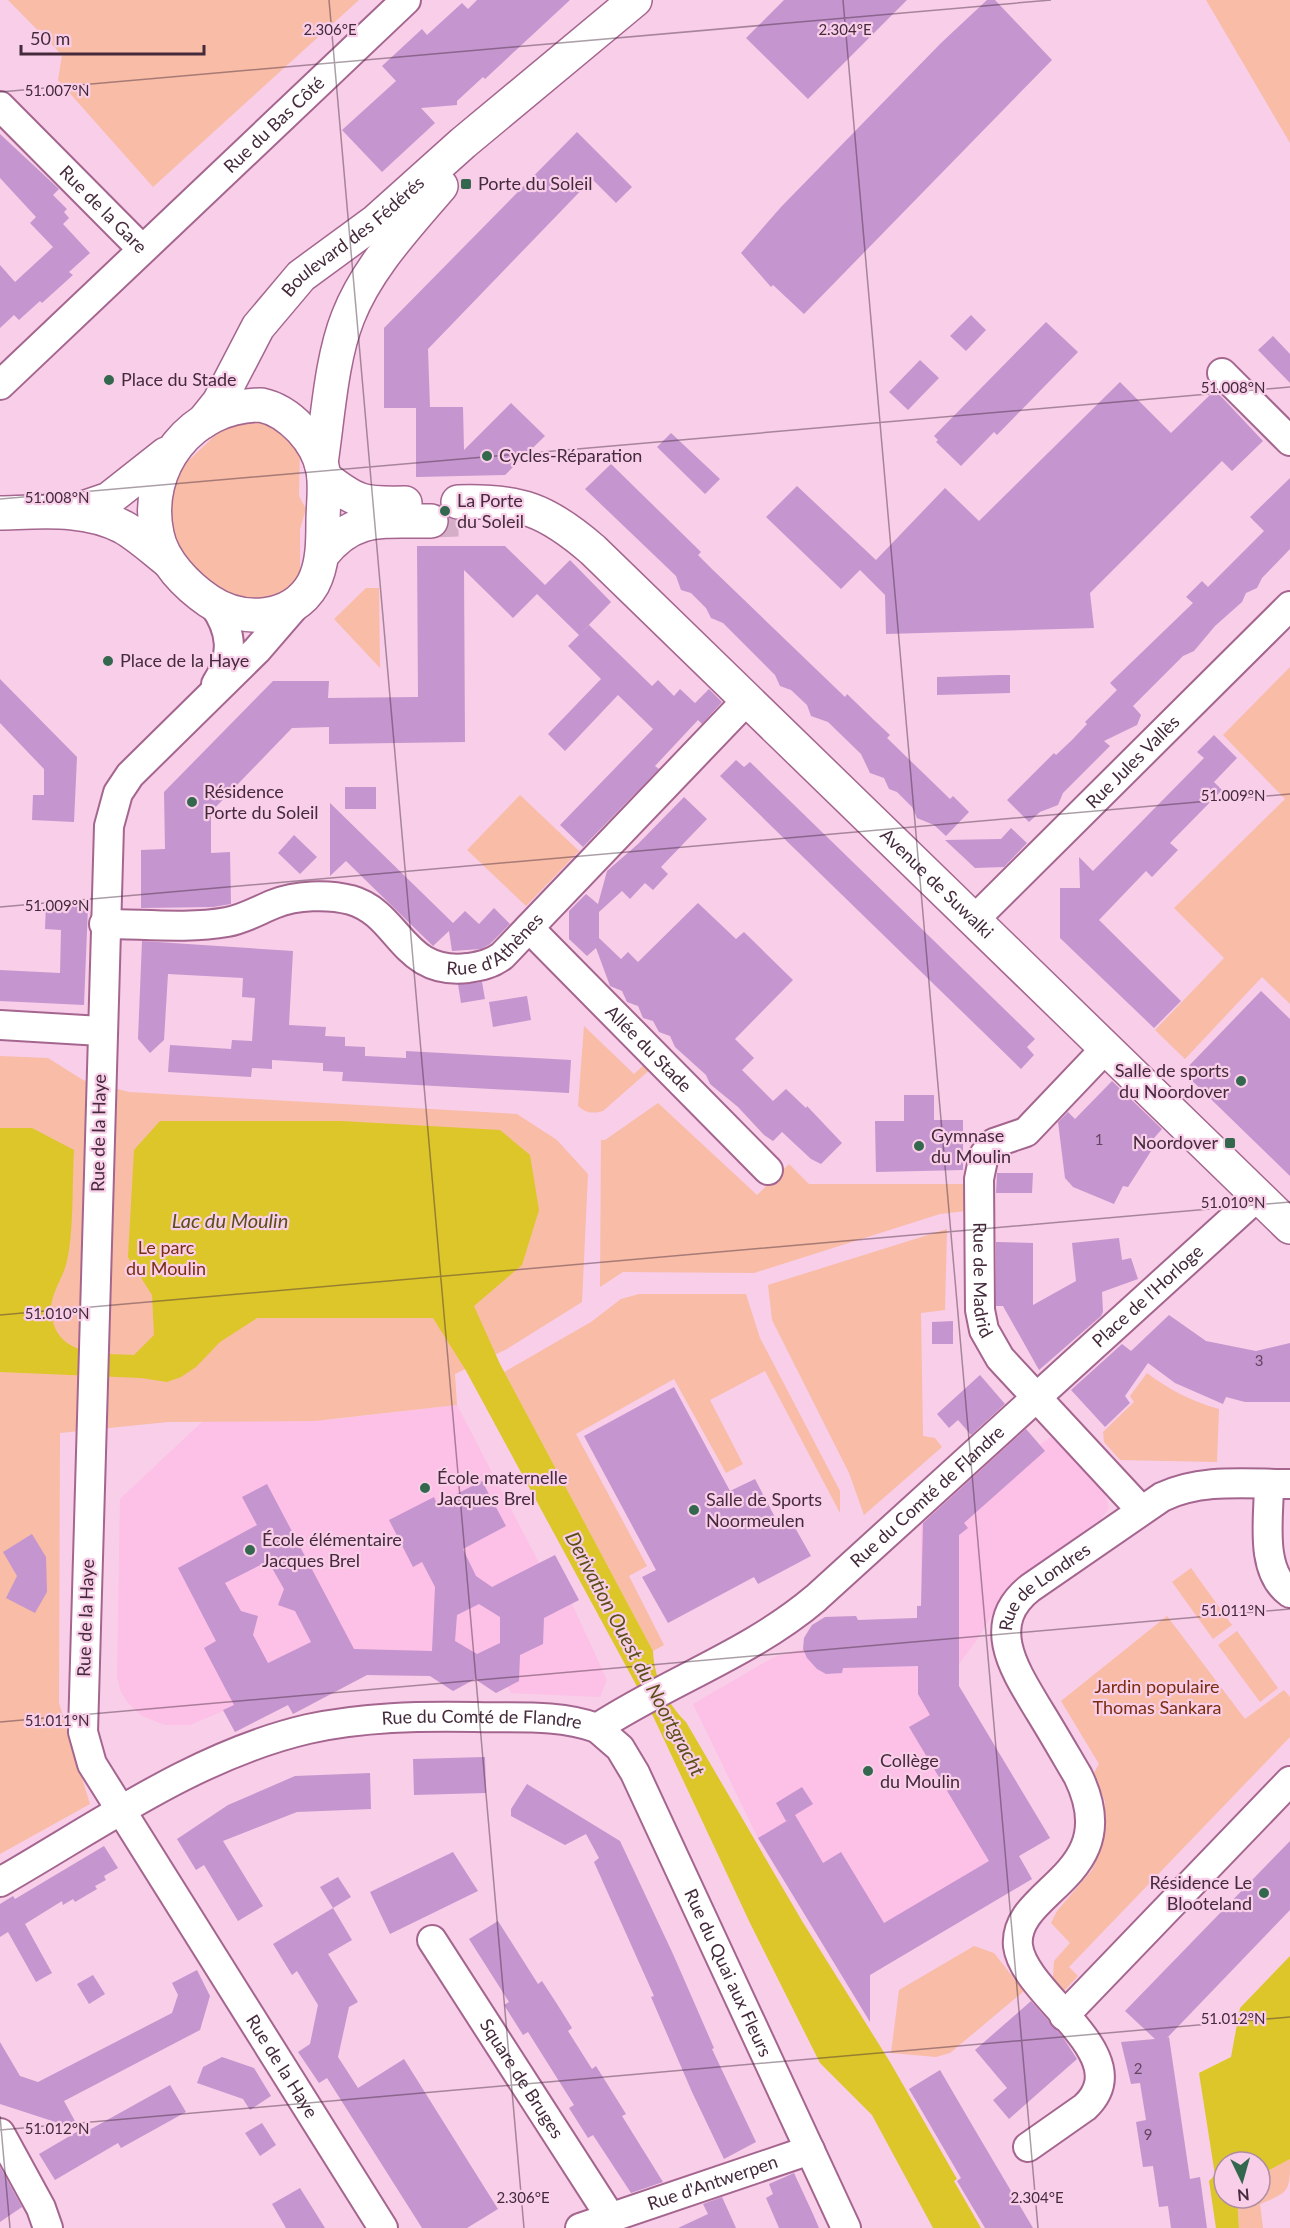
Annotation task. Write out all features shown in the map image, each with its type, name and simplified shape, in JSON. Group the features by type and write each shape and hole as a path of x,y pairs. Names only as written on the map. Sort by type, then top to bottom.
{"street":[{"name":"Rue du Bas Côté","path":"142,249 406,0"},
{"name":"Boulevard des Fédérés","path":"203,422 219,402 258,327 292,284 376,221 634,0"},
{"name":"Boulevard des Fédérés","path":"322,470 341,340 356,300 375,269 416,216 536,82"},
{"name":"Rue de la Gare","path":"0,106 142,249 0,385"},
{"path":"1222,373 1290,441"},
{"path":"70,512 109,499 203,422 237,407 268,407 282,414 302,432 316,451 322,470 322,555 316,579 302,599 257,650 136,768 118,793 107,838 104,924"},
{"path":"170,451 157,480 154,506 159,543 171,564"},
{"name":"Avenue de Suwalki","path":"322,470 343,492 365,503 544,524 583,541 1290,1227"},
{"name":"Avenue de Suwalki","path":"322,555 336,537 356,526 444,511"},
{"path":"0,513 70,512 104,519 124,528 171,564 213,604 226,623 229,651 222,675 207,697"},
{"path":"213,604 232,612 260,616 278,612 302,599"},
{"name":"Rue Jules Vallès","path":"974,920 1290,606"},
{"name":"Rue d'Athènes","path":"104,924 214,923 238,919 292,898 342,898 362,904 420,957 437,968 479,966 496,961 747,700"},
{"name":"Rue de la Haye","path":"104,924 84,1740 92,1764 383,2228"},
{"name":"Allée du Stade","path":"529,928 768,1170"},
{"path":"0,1025 101,1031"},
{"name":"Rue de Madrid","path":"1106,1048 1026,1132 994,1143 982,1160 979,1219 982,1324 995,1350 1035,1397 1141,1510"},
{"name":"Place de l'Horloge","path":"1035,1397 1258,1196"},
{"name":"Rue du Comté de Flandre","path":"0,1882 122,1811 219,1759 274,1739 330,1725 397,1717 563,1719 597,1728 624,1711 753,1644 802,1611 1035,1397"},
{"name":"Rue de Londres","path":"1064,2016 1029,1973 1018,1945 1025,1919 1068,1874 1081,1856 1089,1833 1090,1818 1086,1792 1078,1776 1010,1660 1007,1637 1010,1613 1017,1600 1030,1588 1162,1497 1190,1487 1212,1483 1280,1484"},
{"path":"1280,1484 1271,1564 1280,1585 1290,1593"},
{"name":"Rue du Quai aux Fleurs","path":"597,1728 620,1748 635,1773 846,2228"},
{"path":"1028,2147 1085,2107 1096,2092 1098,2074 1095,2054 1086,2040 1064,2016 1290,1781"},
{"name":"Square de Bruges","path":"432,1940 611,2218"},
{"path":"0,2133 41,2208 48,2228"},
{"name":"Rue d'Antwerpen","path":"580,2228 810,2150"}],"shaded area":[{"name":"École élémentaire Jacques Brel","path":"457,1405 539,1563 555,1556 579,1600 572,1604 607,1680 600,1697 511,1693 508,1687 496,1693 475,1680 453,1691 429,1676 367,1675 293,1714 288,1705 235,1732 223,1711 190,1725 165,1725 142,1716 128,1703 121,1692 117,1677 120,1499 203,1421 329,1420"},
{"name":"Collège du Moulin","path":"1025,1428 1040,1445 1053,1435 1105,1494 1109,1508 1101,1519 1009,1586 979,1637 959,1664 959,1680 949,1680 964,1694 1050,1838 1019,1856 1032,1879 870,1975 870,2022 788,1884 785,1871 779,1874 758,1838 693,1704 774,1657 803,1649 804,1638 808,1630 825,1617 856,1616 858,1620 917,1618 917,1606 921,1605 921,1522"}],"green space":[{"path":"8,0 359,0 153,187 58,80 62,55"},
{"path":"1206,0 1290,0 1290,143"},
{"path":"269,418 300,451 299,496 306,509 300,529 300,574 282,600 237,606 184,562 168,530 171,484 183,466 229,422"},
{"path":"366,588 379,588 380,668 334,619"},
{"path":"1290,667 1290,1004 1262,977 1185,1059 1155,1030 1224,958 1174,908 1285,799 1223,735"},
{"path":"520,795 579,851 526,906 467,850"},
{"path":"584,1026 634,1074 648,1061 653,1067 603,1111 592,1113 578,1106"},
{"name":"Le parc du Moulin","path":"0,1056 48,1058 83,1080 129,1092 517,1114 557,1140 588,1174 582,1302 507,1349 455,1374 457,1405 315,1421 168,1422 60,1433 59,1703 90,1804 0,1854"},
{"path":"658,1103 757,1195 789,1164 809,1184 966,1184 966,1211 940,1214 754,1273 623,1272 600,1287 601,1140 605,1140"},
{"path":"947,1229 945,1310 921,1313 923,1436 935,1438 942,1447 864,1515 849,1473 772,1320 768,1285"},
{"path":"639,1294 746,1294 760,1338 840,1491 840,1513 765,1371 710,1400 743,1464 726,1473 674,1379 576,1434 647,1566 629,1576 664,1645 653,1651 504,1372 591,1322 621,1299"},
{"path":"1147,1373 1182,1395 1219,1409 1217,1462 1120,1460 1104,1442 1103,1432 1134,1402 1130,1396"},
{"path":"1191,1568 1232,1625 1213,1639 1172,1582"},
{"name":"Jardin populaire Thomas Sankara","path":"1167,1616 1245,1719 1284,1690 1290,1697 1290,1737 1069,1967 1078,1976 1060,1995 1048,1984 1053,1979 1054,1961 1070,1943 1051,1923 1057,1911 1092,1870 1102,1843 1105,1802 1094,1773 1099,1764 1061,1701"},
{"path":"1237,1631 1278,1688 1260,1702 1218,1645"},
{"path":"974,1946 994,1953 1024,1991 950,2053 936,2057 891,2053 899,1990"},
{"path":"1290,2159 1290,2178 1286,2189 1272,2198 1272,2169"},
{"path":"1238,2210 1261,2210 1263,2228 1239,2228"}],"water":[{"name":"Lac du Moulin","path":"160,1121 341,1121 500,1130 530,1155 539,1210 522,1265 474,1306 500,1364 653,1651 656,1671 667,1699 686,1722 802,1921 890,2062 957,2179 954,2181 981,2228 933,2228 872,2115 820,2063 750,1923 653,1716 465,1369 433,1318 257,1318 220,1342 196,1367 181,1377 167,1382 141,1378 0,1372 0,1128 32,1128 74,1150 69,1249 51,1304 54,1325 60,1337 80,1349 107,1354 134,1355 154,1335 152,1295 128,1257 134,1150"},
{"path":"1290,1956 1290,2159 1272,2169 1272,2150 1212,2150 1212,2156 1199,2073 1231,2057 1240,2008"},
{"path":"1212,2178 1212,2201 1209,2181"},
{"path":"1213,2210 1238,2210 1239,2228 1216,2228"}],"building":[{"path":"477,0 570,0 485,79 483,77 457,101 457,105 421,108 435,123 382,172 342,130 396,81 382,66 422,29 427,35 462,3 468,9"},
{"path":"784,0 907,0 808,99 746,38"},
{"path":"987,0 995,0 1052,60 804,314 773,285 771,287 741,253 781,207 941,43"},
{"path":"577,132 632,187 616,203 592,179 428,349 430,407 463,407 464,450 511,403 545,436 505,475 416,477 416,408 384,408 384,328"},
{"path":"0,134 59,189 53,195 67,209 64,212 69,218 63,224 90,253 69,272 73,275 42,303 40,301 19,320 14,315 0,328 0,265 15,282 53,247 30,223 36,217 0,178"},
{"path":"971,315 986,330 966,351 950,336"},
{"path":"1046,322 1078,352 997,435 994,432 961,466 936,442 938,440 934,436"},
{"path":"1273,336 1290,354 1290,383 1258,350"},
{"path":"920,360 939,378 908,410 889,392"},
{"path":"1120,382 1171,433 1215,390 1263,441 1232,471 1222,461 1090,593 1094,628 886,634 885,595 860,570 841,589 766,517 797,486 876,560 945,488 979,521"},
{"path":"671,433 720,479 705,494 657,447"},
{"path":"611,464 701,552 698,555 713,570 845,697 847,694 890,735 887,738 950,799 953,796 969,812 946,836 934,825 917,818 912,807 897,792 889,789 884,778 870,773 861,754 828,722 811,716 807,705 791,690 780,686 775,675 723,623 711,618 706,608 691,593 681,590 676,576 585,489"},
{"path":"1290,478 1290,549 1262,578 1257,588 1246,593 1242,602 1215,626 1194,651 1183,656 1133,706 1141,715 1137,725 1104,741 1110,746 1063,793 1058,805 1040,812 1029,822 1007,800 1054,753 1056,755 1072,740 1087,724 1085,722 1117,690 1110,683 1193,603 1186,597 1202,581 1208,587 1264,531 1250,517"},
{"path":"417,546 505,546 545,585 570,560 611,602 579,635 537,594 513,618 464,570 465,742 329,744 329,727 292,728 211,812 211,853 230,852 231,904 213,907 141,908 141,850 165,849 164,792 273,681 329,681 328,698 418,697"},
{"path":"589,625 652,686 658,680 674,696 680,689 695,703 709,689 722,702 702,724 698,720 655,766 659,769 583,847 560,825 653,729 618,695 565,751 548,734 601,679 568,646"},
{"path":"1010,675 1010,693 937,695 937,677"},
{"path":"0,679 77,757 74,822 32,820 33,795 44,795 44,769 0,723"},
{"path":"1214,735 1237,758 1214,782 1222,790 1170,843 1178,850 1152,877 1146,871 1099,920 1181,1001 1154,1028 1060,938 1060,888 1080,888 1079,857 1093,871 1204,758 1197,752"},
{"path":"736,760 744,767 750,762 1035,1039 1027,1047 1034,1055 1021,1069 720,776"},
{"path":"345,787 376,787 376,809 345,809"},
{"path":"684,797 707,819 661,867 668,874 653,890 645,883 630,899 622,891 599,912 599,938 621,959 628,952 638,962 698,903 736,939 744,932 793,980 735,1039 754,1058 742,1070 773,1101 786,1089 806,1108 807,1106 842,1143 821,1164 811,1159 782,1132 773,1141 764,1135 738,1107 710,1084 706,1075 675,1047 670,1036 659,1032 653,1021 643,1018 638,1006 627,1002 622,991 610,986 596,948 587,956 569,939 569,911 586,894 598,904 607,871 638,844"},
{"path":"330,803 453,923 465,911 479,924 494,908 510,924 490,944 481,949 452,951 449,931 433,946 346,861 330,876"},
{"path":"1011,828 1027,843 1004,867 975,868 945,840 1001,839"},
{"path":"294,835 317,857 300,874 278,853"},
{"path":"46,903 88,906 84,1005 0,1001 0,970 60,973 61,930 45,929"},
{"path":"142,941 293,951 289,1025 326,1027 325,1036 345,1037 345,1046 365,1047 365,1056 406,1058 406,1051 571,1060 569,1093 342,1081 343,1072 323,1071 323,1063 272,1060 272,1069 252,1068 251,1077 168,1072 170,1045 231,1049 232,1040 252,1041 255,998 242,997 243,978 168,974 164,1040 150,1053 138,1039"},
{"path":"482,982 485,999 461,1003 458,984"},
{"name":"Salle de sports du Noordover","path":"1261,991 1290,1019 1290,1176 1183,1072"},
{"path":"527,996 531,1020 493,1027 489,1002"},
{"path":"1112,1081 1162,1129 1148,1145 1153,1148 1128,1187 1123,1186 1114,1204 1073,1187 1065,1178 1058,1122 1068,1112 1075,1119"},
{"name":"Gymnase du Moulin","path":"904,1095 934,1095 934,1120 963,1120 963,1170 876,1172 875,1121 904,1121"},
{"path":"997,1173 1033,1173 1032,1193 996,1193"},
{"path":"1119,1238 1122,1260 1131,1258 1138,1279 1102,1292 1103,1312 1101,1316 1039,1370 1003,1306 996,1306 996,1242 1033,1243 1033,1305 1076,1281 1072,1243"},
{"path":"1169,1315 1206,1341 1256,1351 1290,1343 1290,1402 1245,1402 1226,1397 1223,1404 1175,1383 1148,1363 1125,1396 1130,1403 1105,1427 1071,1390 1122,1344 1131,1351"},
{"path":"953,1321 953,1344 932,1344 932,1322"},
{"path":"980,1375 1005,1404 971,1435 958,1420 949,1428 937,1414"},
{"name":"Salle de Sports Noormeulen","path":"674,1387 730,1491 755,1479 778,1523 789,1517 811,1556 758,1584 754,1577 668,1623 642,1577 656,1570 584,1436"},
{"path":"1026,1429 1045,1451 964,1523 968,1528 959,1535 959,1686 1050,1838 1019,1856 1032,1879 870,1975 870,2022 758,1838 790,1819 786,1821 776,1803 802,1787 813,1804 795,1815 823,1863 841,1852 884,1923 989,1861 909,1727 930,1715 918,1694 918,1666 843,1668 842,1673 826,1674 817,1669 807,1658 803,1649 804,1638 812,1625 825,1617 856,1616 858,1620 917,1618 917,1606 921,1606 923,1523"},
{"path":"482,1481 506,1526 463,1549 476,1576 492,1587 555,1555 579,1600 544,1618 543,1644 520,1655 519,1681 496,1693 475,1679 453,1691 430,1676 367,1675 293,1714 288,1705 235,1732 223,1710 234,1705 204,1648 216,1641 178,1568 257,1525 242,1497 267,1484 354,1649 432,1651 435,1587 422,1562 413,1567 389,1520 434,1497 437,1504","holes":["268,1561 284,1589 278,1605 295,1611 311,1642 268,1663 253,1635 258,1616 241,1611 225,1583","479,1604 500,1617 500,1643 477,1654 455,1641 457,1615"]},
{"path":"32,1534 46,1557 47,1592 35,1613 6,1598 17,1576 3,1552"},
{"path":"485,1757 486,1793 414,1795 413,1759"},
{"path":"370,1773 371,1809 297,1812 223,1841 263,1906 238,1921 204,1865 196,1870 177,1839 228,1805 295,1776"},
{"path":"527,1784 620,1841 673,1954 714,2048 712,2049 756,2142 724,2159 692,2092 651,1997 654,1996 594,1862 599,1858 586,1834 565,1845 511,1816 511,1809"},
{"path":"1290,1841 1290,1910 1167,2038 1169,2037 1190,2179 1200,2177 1207,2228 1171,2228 1168,2206 1159,2207 1153,2166 1143,2167 1136,2122 1146,2120 1140,2083 1131,2084 1121,2042 1155,2039 1125,2011"},
{"path":"104,1846 118,1868 104,1876 106,1880 95,1886 97,1889 75,1902 73,1899 63,1905 62,1901 25,1924 52,1973 36,1982 8,1932 0,1937 0,1904 13,1896 15,1899"},
{"path":"453,1852 478,1891 390,1934 370,1892"},
{"path":"338,1877 351,1897 333,1908 320,1887"},
{"path":"333,1908 352,1940 328,1954 358,2002 349,2007 338,2057 358,2088 404,2059 498,2209 467,2228 422,2228 327,2078 319,2083 298,2052 310,2044 318,2005 297,1971 292,1975 273,1944"},
{"path":"498,1921 538,1984 542,1981 557,2004 572,2028 568,2031 592,2069 596,2066 626,2114 622,2116 663,2182 631,2193 593,2135 588,2138 569,2108 574,2105 528,2032 523,2035 504,2005 509,2002 469,1939"},
{"path":"197,1970 210,1996 200,2030 64,2101 80,2130 0,2104 0,2042 20,2076 38,2082 172,2013 178,1995 172,1983"},
{"path":"93,1975 105,1994 89,2004 77,1984"},
{"path":"1031,2001 1062,2036 1077,2059 1009,2119 993,2100 1007,2088 975,2050"},
{"path":"222,2057 254,2068 271,2096 250,2110 243,2099 197,2083 203,2067"},
{"path":"940,2070 1033,2228 985,2228 957,2181 961,2178 909,2089"},
{"path":"170,2085 186,2112 121,2148 118,2143 55,2180 39,2154 80,2130 82,2134"},
{"path":"262,2123 276,2145 260,2156 245,2133"},
{"path":"0,2167 22,2207 0,2222"},
{"path":"794,2173 819,2228 779,2228 766,2198 773,2194 769,2184"},
{"path":"300,2188 325,2228 286,2228 272,2204"},
{"path":"722,2197 736,2228 678,2228 708,2214 703,2204"}],"tunnel":[{"path":"431,521 458,520"}],"place":[{"name":"Porte du Soleil","path":"466,184"},
{"name":"Place du Stade","path":"109,380"},
{"name":"Cycles-Réparation","path":"487,456"},
{"name":"La Porte du Soleil","path":"445,511"},
{"name":"Place de la Haye","path":"108,661"},
{"name":"Résidence Porte du Soleil","path":"192,802"},
{"name":"Salle de sports du Noordover","path":"1241,1081"},
{"name":"Noordover","path":"1230,1143"},
{"name":"Gymnase du Moulin","path":"919,1146"},
{"name":"École maternelle Jacques Brel","path":"425,1488"},
{"name":"Salle de Sports Noormeulen","path":"694,1510"},
{"name":"École élémentaire Jacques Brel","path":"250,1550"},
{"name":"Collège du Moulin","path":"868,1771"},
{"name":"Résidence Le Blooteland","path":"1264,1893"}],"water label":[{"name":"Derivation Ouest du Noortgracht","path":"635,1654"}]}
